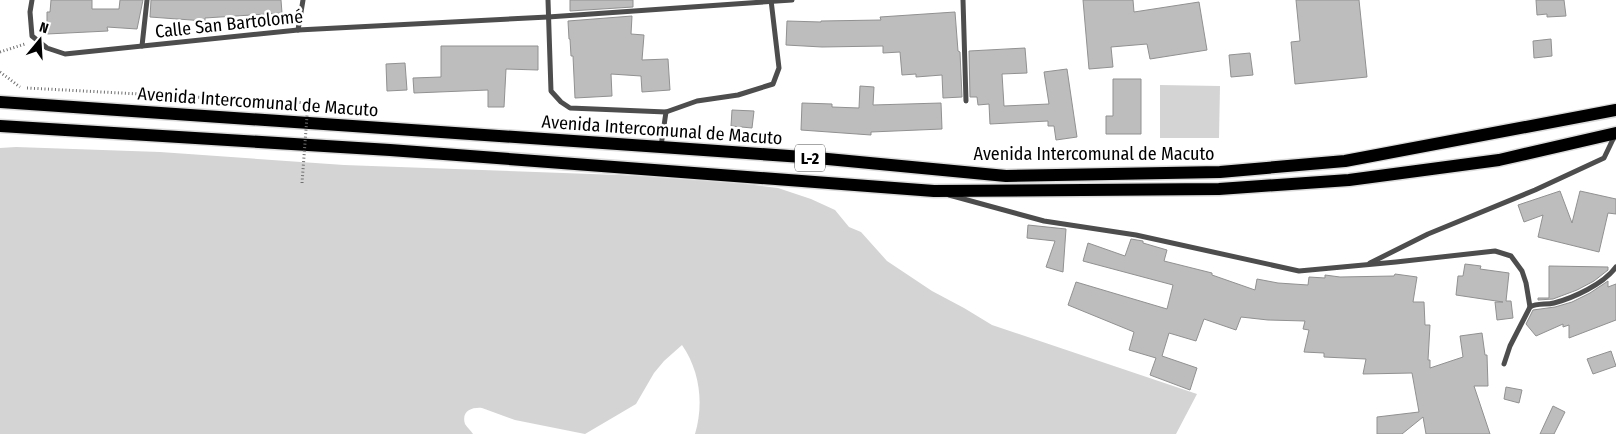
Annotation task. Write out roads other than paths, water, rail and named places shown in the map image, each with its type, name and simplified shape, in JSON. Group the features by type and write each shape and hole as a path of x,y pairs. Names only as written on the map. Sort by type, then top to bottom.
{"main road":[{"name":"Avenida Intercomunal de Macuto","path":"0,102 817,158 1006,176 1220,172 1345,161 1616,110"},
{"name":"Avenida Intercomunal de Macuto","path":"0,126 390,150 934,191 1219,189 1349,180 1499,160 1616,133"}],"street":[{"name":"Calle San Bartolomé","path":"32,0 30,12 35,38 47,48 65,54 298,30 548,18 792,0"},
{"path":"142,46 147,0"},
{"path":"298,30 303,0"},
{"path":"548,0 551,90 561,102 570,108 666,112 697,101 738,95 773,84 779,68 770,1"},
{"path":"675,8 676,0"},
{"path":"963,0 966,101"},
{"path":"661,147 666,112"},
{"path":"1368,265 1428,234 1535,190 1604,158 1616,133"},
{"path":"934,191 1044,221 1136,236 1298,271 1495,251 1511,256 1522,271 1530,308"},
{"path":"1504,364 1510,346 1530,308 1534,305 1553,303 1574,296 1601,280 1616,267"}]}
